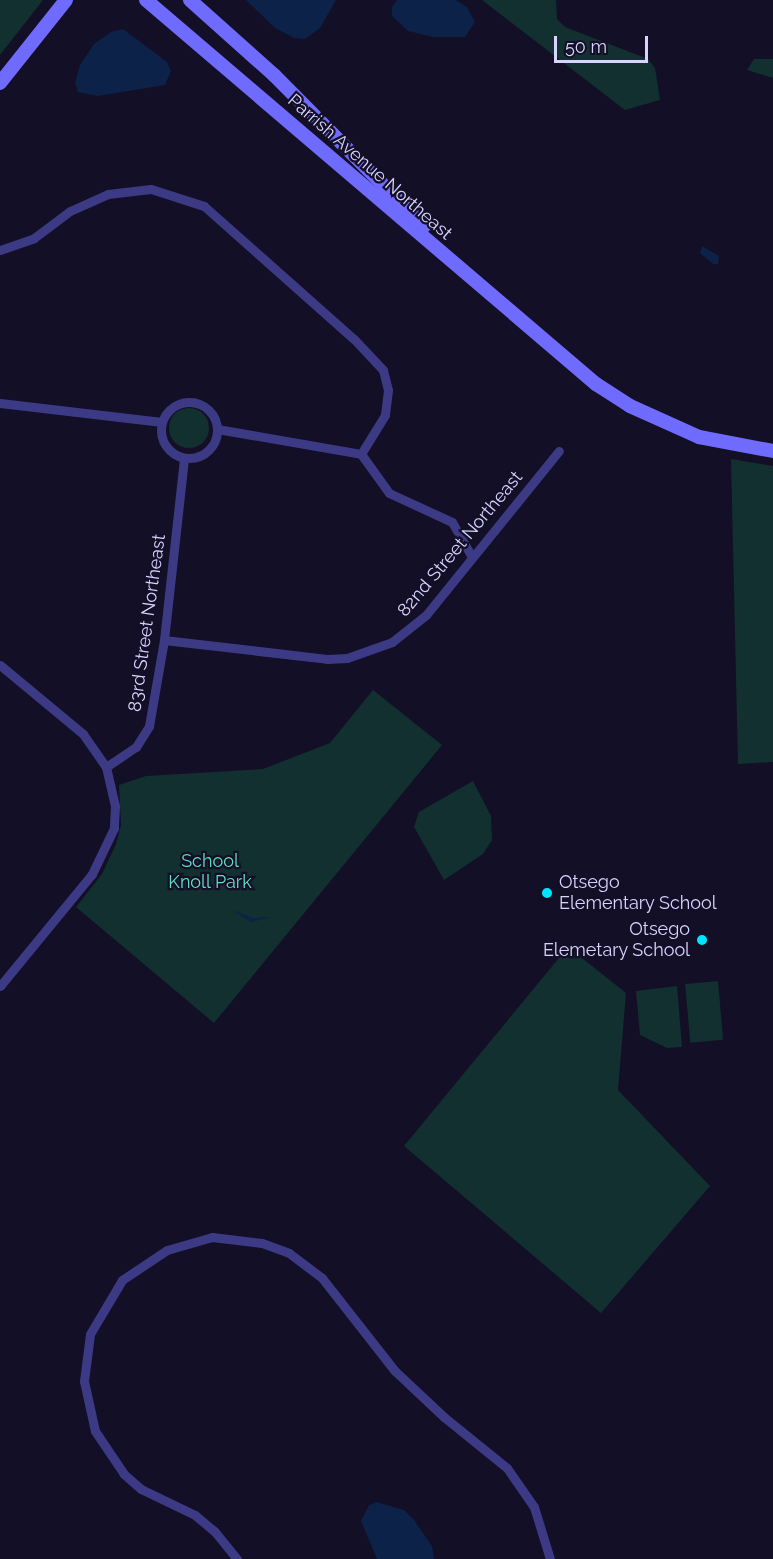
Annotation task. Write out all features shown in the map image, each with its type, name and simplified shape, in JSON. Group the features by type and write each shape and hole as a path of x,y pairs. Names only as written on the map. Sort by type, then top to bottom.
{"main road":[{"path":"0,83 66,0"},
{"name":"Parrish Avenue Northeast","path":"146,0 569,363 638,410 699,437 735,446 773,451"},
{"name":"Parrish Avenue Northeast","path":"190,0 274,75 393,196 569,363"}],"street":[{"path":"0,250 34,238 70,211 108,194 151,189 204,206 295,285 383,370 388,390 385,415 361,454"},
{"path":"190,401 208,408 217,429 209,450 202,455 184,458 163,441 162,423 172,407 190,401"},
{"path":"0,403 162,423"},
{"path":"217,429 361,454 389,492 452,522 472,557"},
{"name":"82nd Street Northeast","path":"164,640 306,658 355,656 392,642 426,615 559,451"},
{"name":"83rd Street Northeast","path":"106,767 136,747 149,726 164,640 184,458"},
{"path":"0,665 83,734 106,767 115,806 114,828 101,860 0,986"},
{"path":"237,1559 214,1531 195,1515 147,1492 124,1474 95,1431 84,1381 90,1334 122,1280 167,1250 212,1238 262,1243 289,1253 322,1278 395,1371 444,1417 507,1468 534,1507 550,1559"}],"green space":[{"path":"0,0 43,0 0,55"},
{"path":"482,0 556,0 557,19 565,27 648,59 655,68 660,100 625,110"},
{"path":"754,59 773,59 773,78 747,70"},
{"path":"189,408 197,409 203,414 208,420 208,436 203,442 197,447 189,448 181,447 175,442 170,436 169,428 170,420 175,414 181,409"},
{"path":"731,459 773,466 773,762 738,764"},
{"name":"School Knoll Park","path":"373,690 442,745 214,1023 76,907 102,874 116,844 121,825 119,785 146,776 263,769 330,743"},
{"path":"473,781 491,816 492,840 483,854 444,880 414,827 419,812"},
{"path":"568,947 626,993 618,1090 710,1186 601,1313 404,1146"},
{"path":"718,981 723,1040 690,1043 685,984"},
{"path":"677,986 682,1047 667,1048 640,1035 636,991"}],"water":[{"path":"246,0 336,0 320,28 305,39 294,38 275,28"},
{"path":"397,0 456,0 467,7 475,22 465,37 433,37 408,31 392,16 392,7"},
{"path":"123,29 167,62 171,71 165,85 98,96 78,92 75,83 80,65 94,44 111,32"},
{"path":"702,246 719,256 718,264 713,264 700,253"},
{"path":"232,910 253,918 272,917 251,922"},
{"path":"377,1502 404,1510 414,1520 432,1546 434,1559 377,1559 361,1521 369,1505"}],"place":[{"name":"Otsego Elementary School","path":"547,893"},
{"name":"Otsego Elemetary School","path":"702,940"}]}
